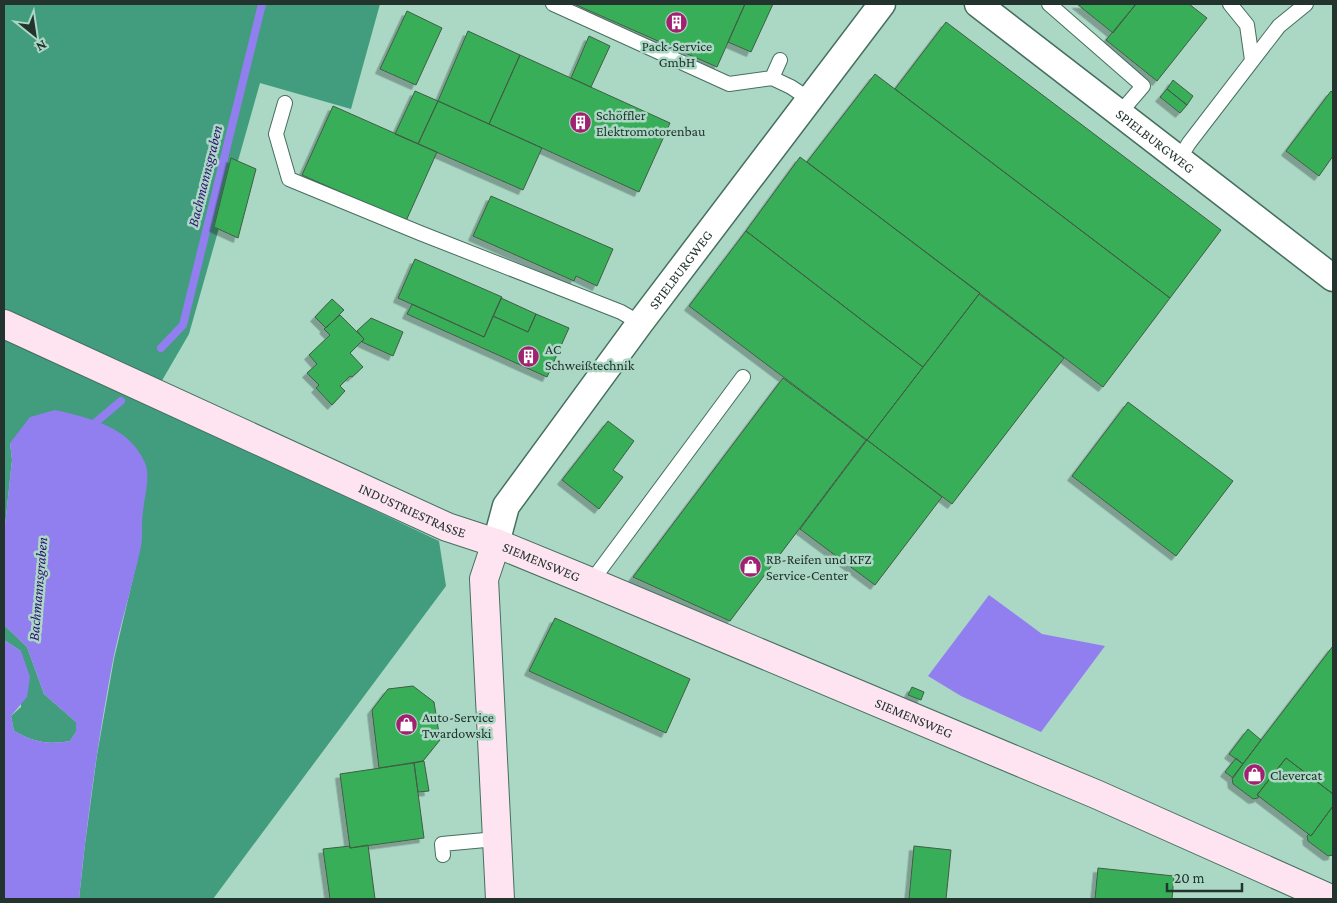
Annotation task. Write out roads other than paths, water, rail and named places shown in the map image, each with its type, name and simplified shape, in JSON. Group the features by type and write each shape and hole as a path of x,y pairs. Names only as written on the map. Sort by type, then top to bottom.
{"street":[{"name":"SPIELBURGWEG","path":"496,543 506,506 640,323 882,4"},
{"name":"SPIELBURGWEG","path":"990,7 1119,114 1333,278"},
{"name":"INDUSTRIESTRASSE","path":"4,324 447,527 496,543"},
{"name":"SIEMENSWEG","path":"496,543 1098,795 1331,899"},
{"path":"496,543 484,579 500,899"}],"lane":[{"path":"553,4 729,84 772,78 791,87 809,99"},
{"path":"1050,4 1142,86 1119,114"},
{"path":"1230,4 1247,25 1252,60"},
{"path":"1179,159 1279,26 1306,4"},
{"path":"772,78 780,60"},
{"path":"285,103 276,134 289,179 621,312 640,323"},
{"path":"591,582 743,377"},
{"path":"443,845 496,839"}],"water":[{"path":"55,410 108,426 130,441 138,451 147,469 147,487 142,516 142,542 116,645 108,690 93,779 79,899 4,899 4,640 21,651 30,677 27,697 11,716 14,731 34,740 54,743 70,741 76,732 76,722 44,694 27,647 4,625 4,535 12,460 10,443 30,417"},
{"path":"989,595 1042,634 1105,646 1041,732 961,696 928,676"}],"waterway":[{"name":"Bachmannsgraben","path":"161,348 183,325 262,4"},
{"name":"Bachmannsgraben","path":"90,427 121,401"}],"place":[{"name":"Pack-Service GmbH","path":"677,23"},
{"name":"Schöffler Elektromotorenbau","path":"580,123"},
{"name":"AC Schweißtechnik","path":"529,357"},
{"name":"RB-Reifen und KFZ Service-Center","path":"750,567"},
{"name":"Auto-Service Twardowski","path":"406,725"},
{"name":"Clevercat","path":"1254,775"}]}
